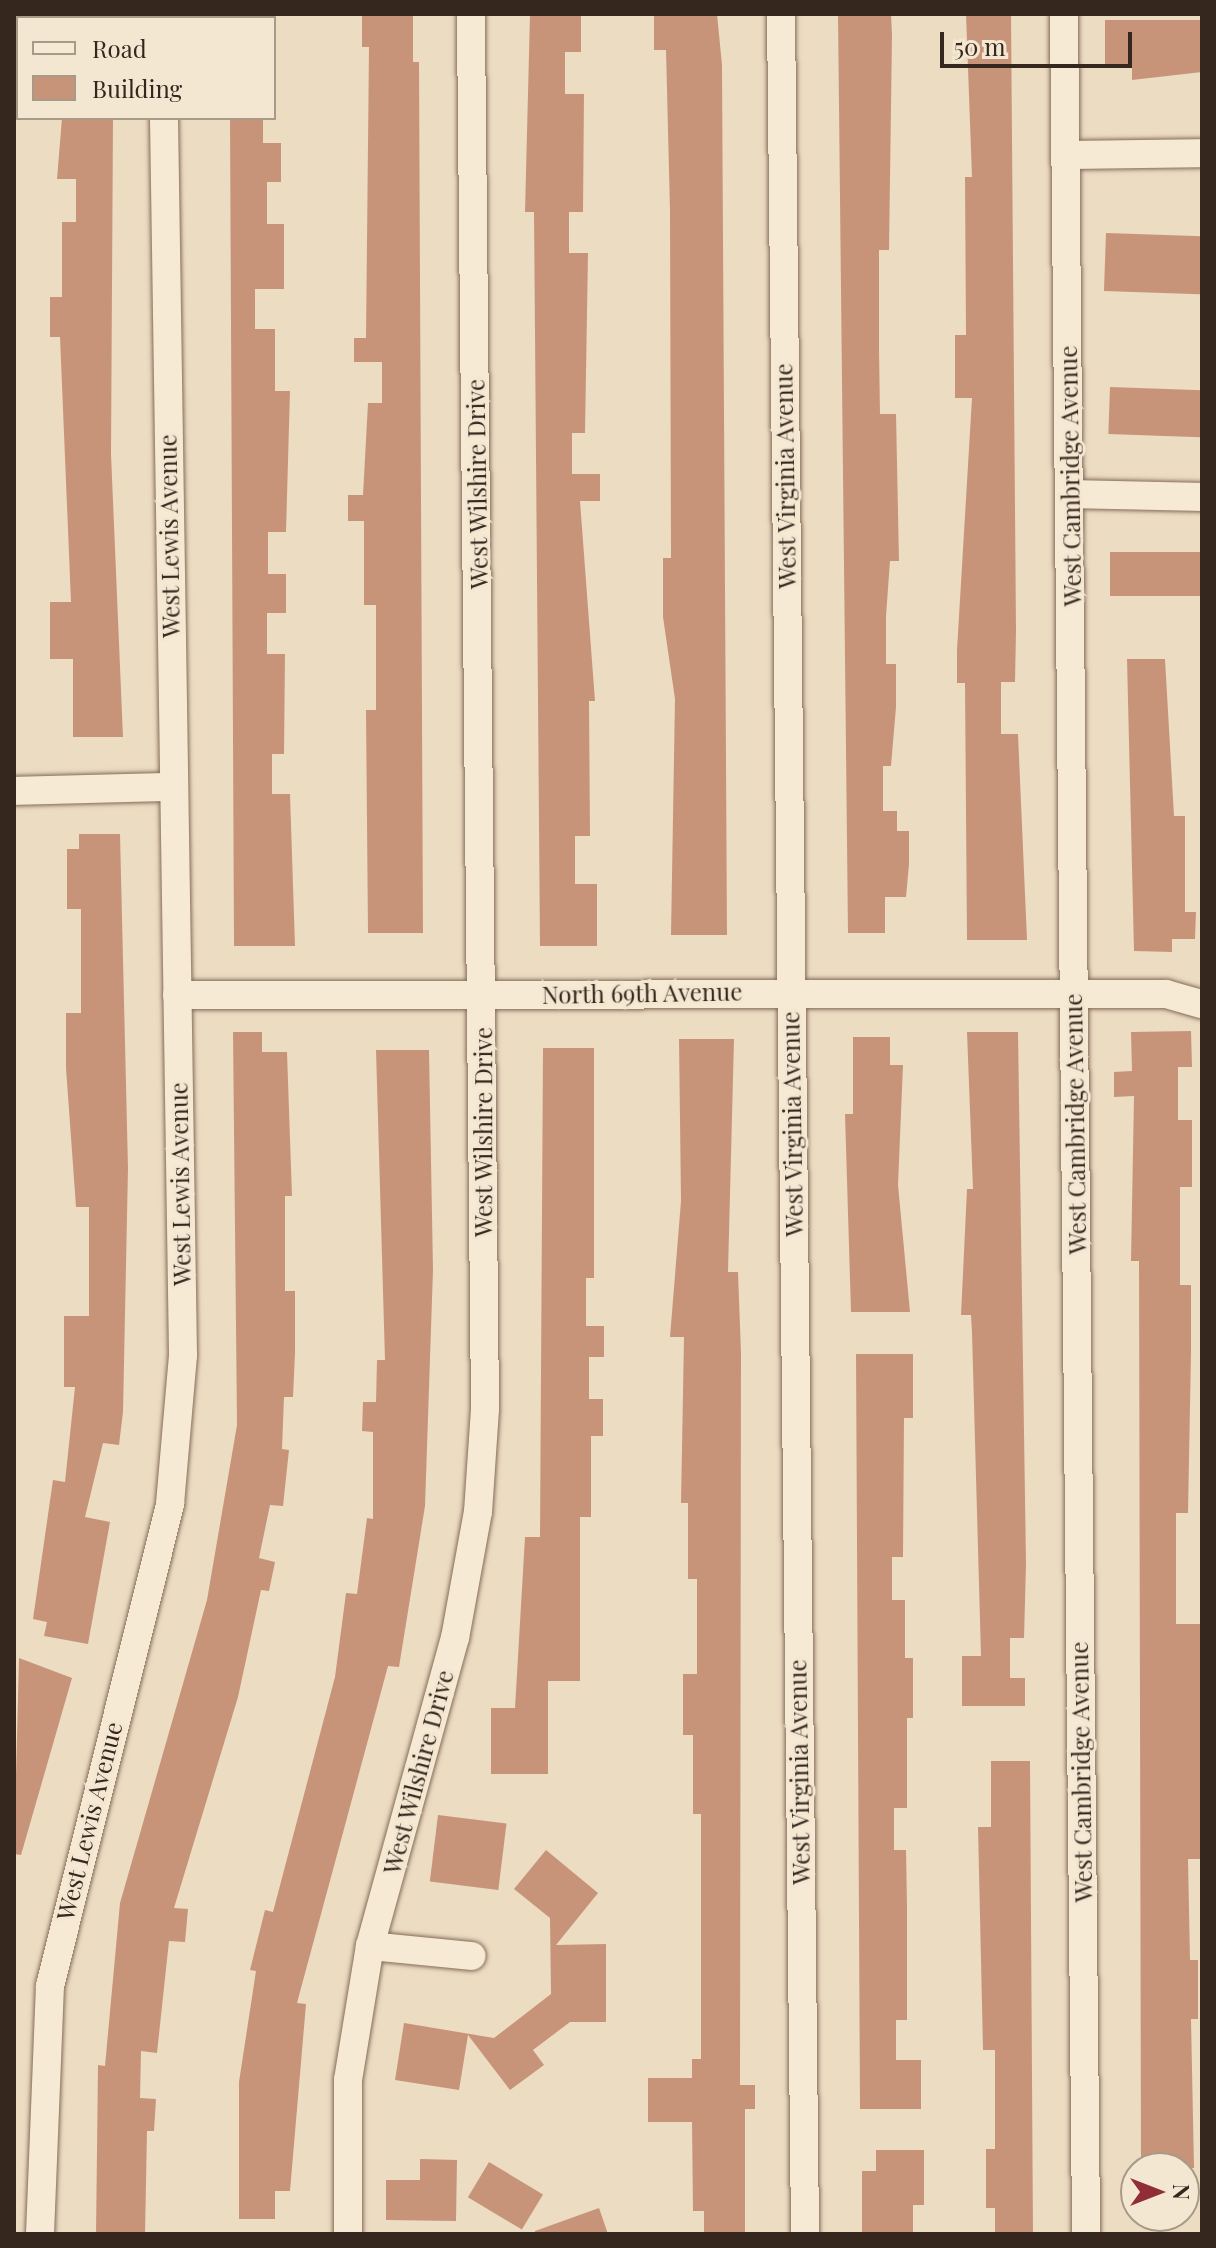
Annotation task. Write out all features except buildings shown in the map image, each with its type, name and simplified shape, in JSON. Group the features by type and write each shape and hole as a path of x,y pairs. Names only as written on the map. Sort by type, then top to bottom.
{"street":[{"name":"West Wilshire Drive","path":"348,2234 348,2080 370,1946 455,1638 478,1512 485,1408 471,14"},
{"name":"West Virginia Avenue","path":"781,14 805,2234"},
{"name":"West Cambridge Avenue","path":"1064,14 1086,2234"},
{"name":"West Lewis Avenue","path":"40,2234 50,1986 170,1504 183,1355 171,787 164,120"},
{"path":"1065,155 1202,153"},
{"path":"1071,494 1202,497"},
{"path":"14,791 171,787"},
{"name":"North 69th Avenue","path":"177,995 1166,994 1202,1004"},
{"path":"370,1946 472,1956"}]}
